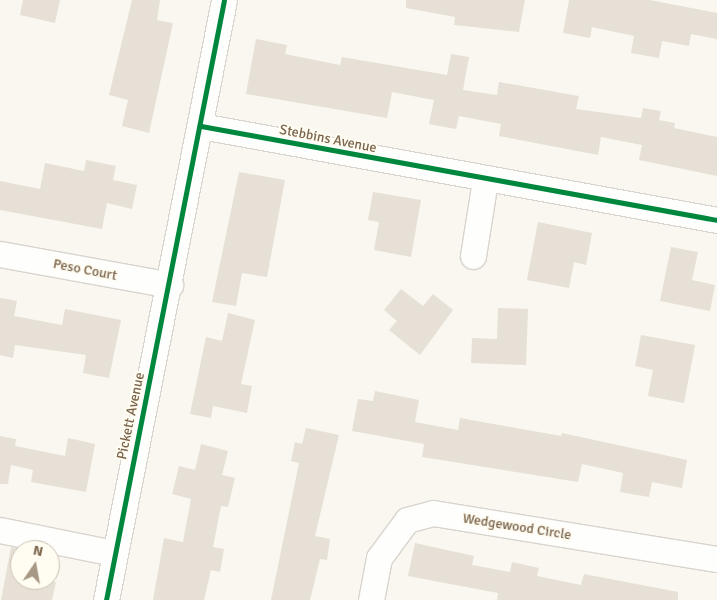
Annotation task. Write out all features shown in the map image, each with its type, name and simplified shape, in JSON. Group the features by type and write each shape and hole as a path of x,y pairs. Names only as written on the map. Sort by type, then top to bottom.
{"street":[{"name":"Pickett Avenue","path":"106,600 170,286 224,0"},
{"name":"Stebbins Avenue","path":"201,126 485,180 717,220"},
{"path":"473,256 485,180"},
{"name":"Peso Court","path":"0,254 170,286"},
{"name":"Wedgewood Circle","path":"371,600 379,558 407,520 433,513 717,560"},
{"path":"0,530 114,554"}],"building":[{"path":"23,0 60,0 55,23 20,15"},
{"path":"132,0 160,0 157,20 173,23 149,133 122,126 128,100 109,95"},
{"path":"406,0 525,0 519,32 454,25 455,17 406,8"},
{"path":"569,0 650,0 717,13 717,39 691,34 689,46 662,41 659,58 631,53 634,36 592,27 590,38 563,33"},
{"path":"256,39 287,45 285,54 340,65 342,57 447,75 451,54 469,57 463,90 497,95 499,82 579,96 576,109 641,118 643,108 661,111 659,120 675,123 674,128 717,137 717,176 639,160 642,145 601,137 598,155 499,136 501,124 459,116 456,129 429,124 434,100 392,92 387,118 246,94"},
{"path":"86,160 116,166 113,180 137,185 132,209 107,203 102,229 0,210 0,181 40,189 45,163 84,171"},
{"path":"239,172 285,180 267,277 242,273 236,306 212,302"},
{"path":"373,192 421,200 411,257 374,250 379,222 368,220"},
{"path":"538,222 592,233 586,265 574,262 569,288 527,280"},
{"path":"671,247 698,252 692,280 715,285 710,311 660,301"},
{"path":"401,289 423,306 433,294 453,310 420,355 389,330 397,321 384,310"},
{"path":"0,298 17,301 14,316 62,325 65,309 121,320 109,378 83,373 86,355 15,345 13,358 0,355"},
{"path":"498,308 528,309 526,365 471,363 472,338 497,339"},
{"path":"228,313 255,320 241,384 252,386 247,413 213,406 211,418 190,414 206,337 222,341"},
{"path":"641,335 695,345 684,403 648,396 653,370 635,366"},
{"path":"375,391 419,400 415,422 458,430 460,418 561,436 562,433 687,460 682,488 652,482 649,497 620,492 623,473 582,464 578,482 422,457 424,444 352,431 358,399 373,401"},
{"path":"306,428 339,435 315,536 330,539 327,560 320,559 310,600 271,600 299,463 291,461 295,442 302,444"},
{"path":"0,436 16,439 15,446 65,456 68,438 95,444 86,492 31,482 33,470 11,465 8,484 0,484"},
{"path":"201,444 228,451 222,475 235,478 228,507 221,506 213,547 224,549 220,572 211,570 204,600 153,600 164,538 183,542 191,499 172,494 179,466 195,470"},
{"path":"415,543 474,556 472,565 510,572 512,562 539,568 537,576 581,585 584,574 678,592 678,600 497,600 498,593 408,576"},
{"path":"10,552 10,590 54,590 52,600 1,600"}],"cycle path":[{"path":"106,600 224,0"},
{"path":"201,126 717,220"}]}
